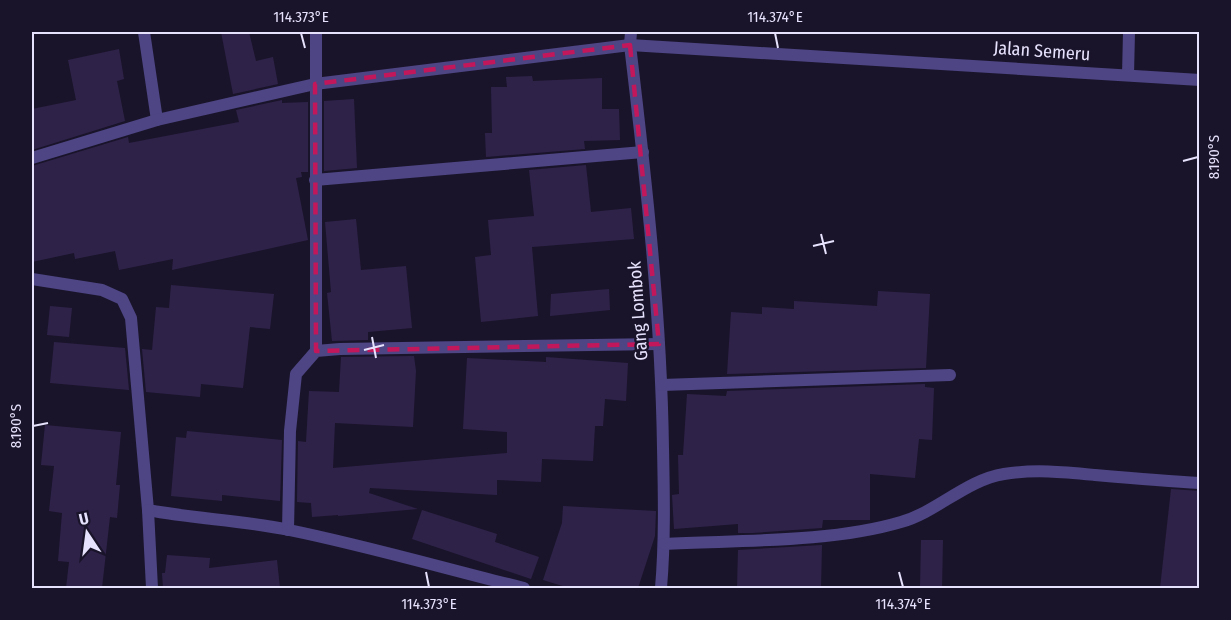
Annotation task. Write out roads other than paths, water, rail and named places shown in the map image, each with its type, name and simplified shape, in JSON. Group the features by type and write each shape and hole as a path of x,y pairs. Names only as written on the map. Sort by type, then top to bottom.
{"street":[{"path":"144,32 157,120"},
{"path":"288,530 290,431 296,374 316,351 316,32"},
{"name":"Gang Lombok","path":"631,32 630,45 643,152 662,385 664,544 661,588"},
{"path":"1128,75 1129,32"},
{"name":"Jalan Semeru","path":"32,158 157,120 315,84 630,45 1200,80"},
{"path":"315,180 643,152"},
{"path":"32,279 102,290 122,299 131,318 148,510 152,588"},
{"path":"316,351 659,344"},
{"path":"662,385 950,375"},
{"path":"664,544 827,535 880,527 903,522 973,484 1001,474 1035,470 1200,483"},
{"path":"148,510 183,517 232,521 288,530 524,588"}]}
